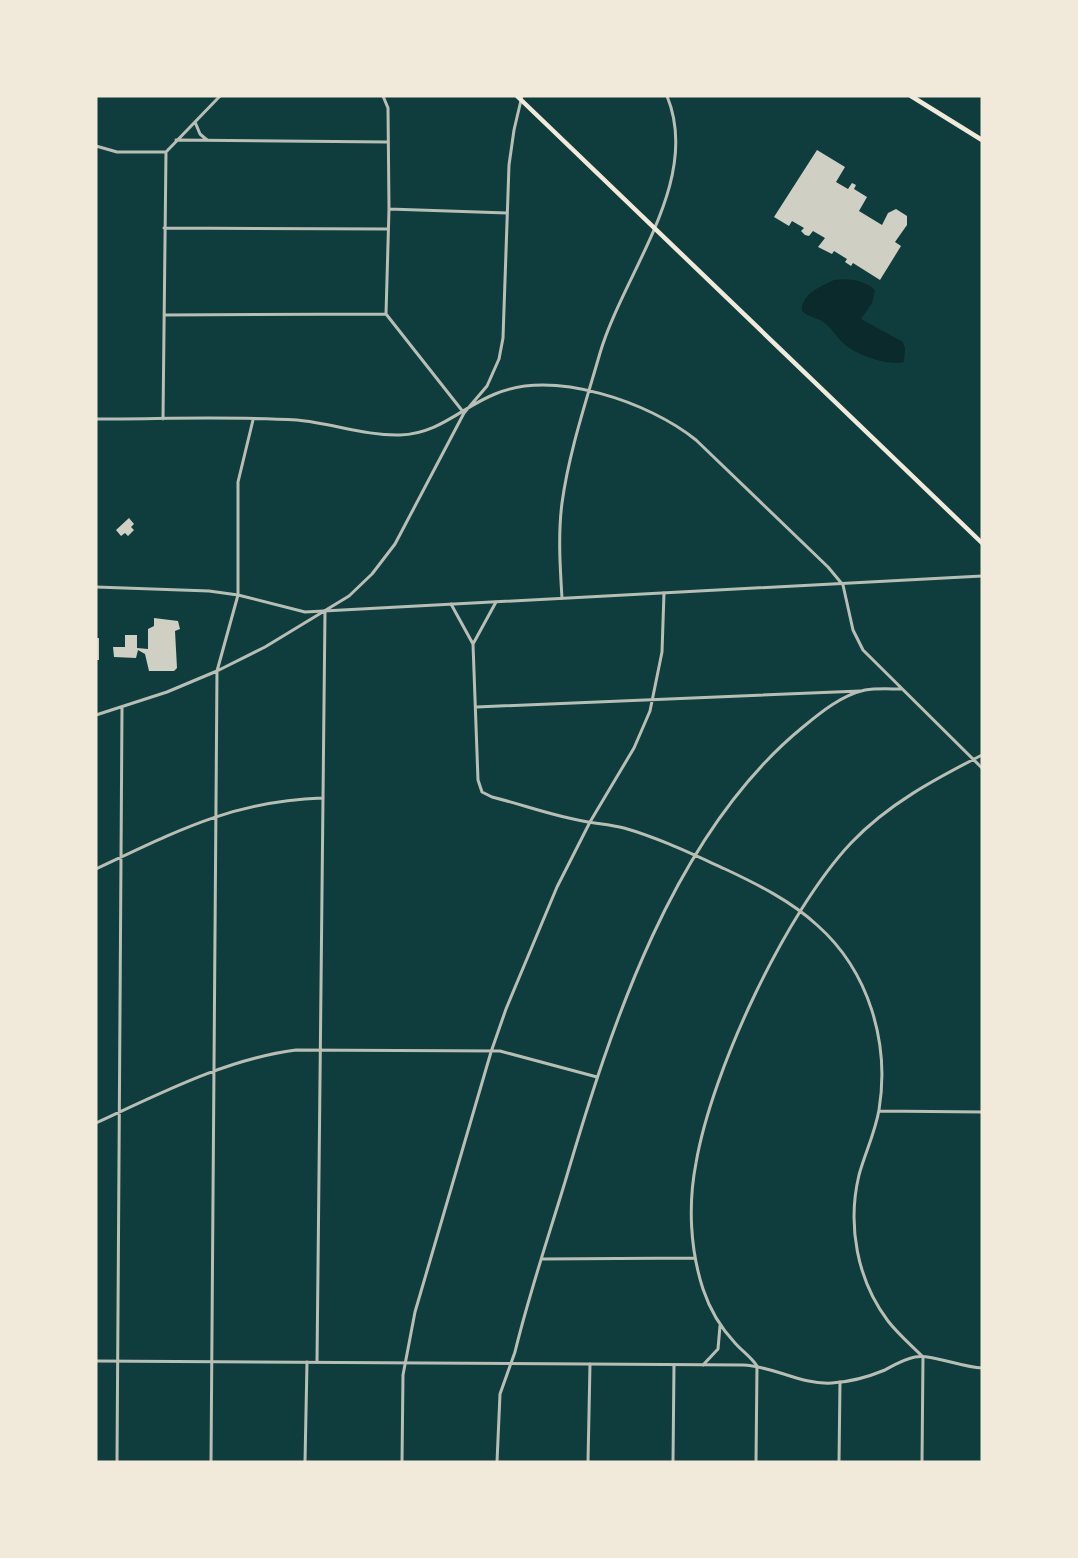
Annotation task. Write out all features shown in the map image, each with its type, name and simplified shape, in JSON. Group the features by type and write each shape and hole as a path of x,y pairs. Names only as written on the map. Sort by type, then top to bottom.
{"main road":[{"path":"911,96 982,140"},
{"path":"520,97 982,543"}],"street":[{"path":"163,419 166,152 220,96"},
{"path":"383,96 388,108 389,209 386,314 464,413"},
{"path":"562,598 560,545 562,504 574,441 618,303 670,189 676,153 675,126 667,96"},
{"path":"96,715 122,708 217,671 349,596 372,574 390,552 464,413 487,386 502,349 512,140 520,97"},
{"path":"195,122 200,134 208,141"},
{"path":"176,140 387,142"},
{"path":"96,146 117,152 166,152"},
{"path":"389,209 507,213"},
{"path":"165,228 388,229"},
{"path":"164,315 386,314"},
{"path":"96,419 298,420 384,434 404,435 430,430 495,394 530,386 590,392 644,407 684,430 820,560 843,585 848,615 860,646 982,768"},
{"path":"211,1462 217,671 238,595 238,482 253,420"},
{"path":"96,587 194,590 238,595 305,612 982,576"},
{"path":"402,1462 404,1363 421,1286 491,1052 540,925 590,822 634,748 654,698 662,652 664,593"},
{"path":"473,644 496,602"},
{"path":"451,604 473,644 480,790 492,797 623,828 697,856 765,890 801,912 836,945 857,976 868,999 882,1057 879,1111 855,1195 857,1249 867,1284 879,1309 893,1328 923,1357 922,1462"},
{"path":"317,1362 325,611"},
{"path":"477,707 901,689"},
{"path":"497,1462 498,1404 502,1385 511,1364 597,1077 644,956 697,856 734,798 776,751 819,714 840,700 865,690"},
{"path":"117,1462 122,708"},
{"path":"756,1462 757,1365 720,1325 706,1296 695,1258 692,1192 704,1131 748,1011 801,912 829,868 871,824 923,787 982,755"},
{"path":"96,869 216,816 273,801 322,798"},
{"path":"96,1123 163,1092 270,1054 320,1049 491,1052 527,1058 597,1077"},
{"path":"879,1111 982,1112"},
{"path":"542,1259 695,1258"},
{"path":"704,1365 718,1349 720,1325"},
{"path":"96,1361 757,1365 805,1382 840,1382 863,1378 903,1360 923,1357 964,1367 982,1368"},
{"path":"305,1462 307,1362"},
{"path":"588,1462 590,1364"},
{"path":"673,1462 674,1365"},
{"path":"839,1462 840,1382"}],"water":[{"path":"834,280 856,280 875,290 872,303 861,319 903,342 904,362 881,361 857,352 845,345 829,326 802,311 808,295"}],"building":[{"path":"817,150 845,167 836,182 848,189 852,183 856,185 854,189 867,197 859,211 882,225 888,213 896,209 907,216 907,225 895,242 901,246 880,280 853,263 851,266 845,262 847,259 834,251 832,254 818,247 825,238 813,231 809,236 805,235 801,231 804,228 792,221 789,226 774,217"},
{"path":"129,518 134,524 131,527 134,530 128,536 125,533 121,536 116,530"},
{"path":"154,618 178,621 180,629 175,631 177,668 174,671 149,671 145,654 138,650 136,658 114,657 113,647 125,647 125,635 137,635 137,648 148,649 148,629 154,626"},
{"path":"96,638 99,638 99,660 96,660"}]}
